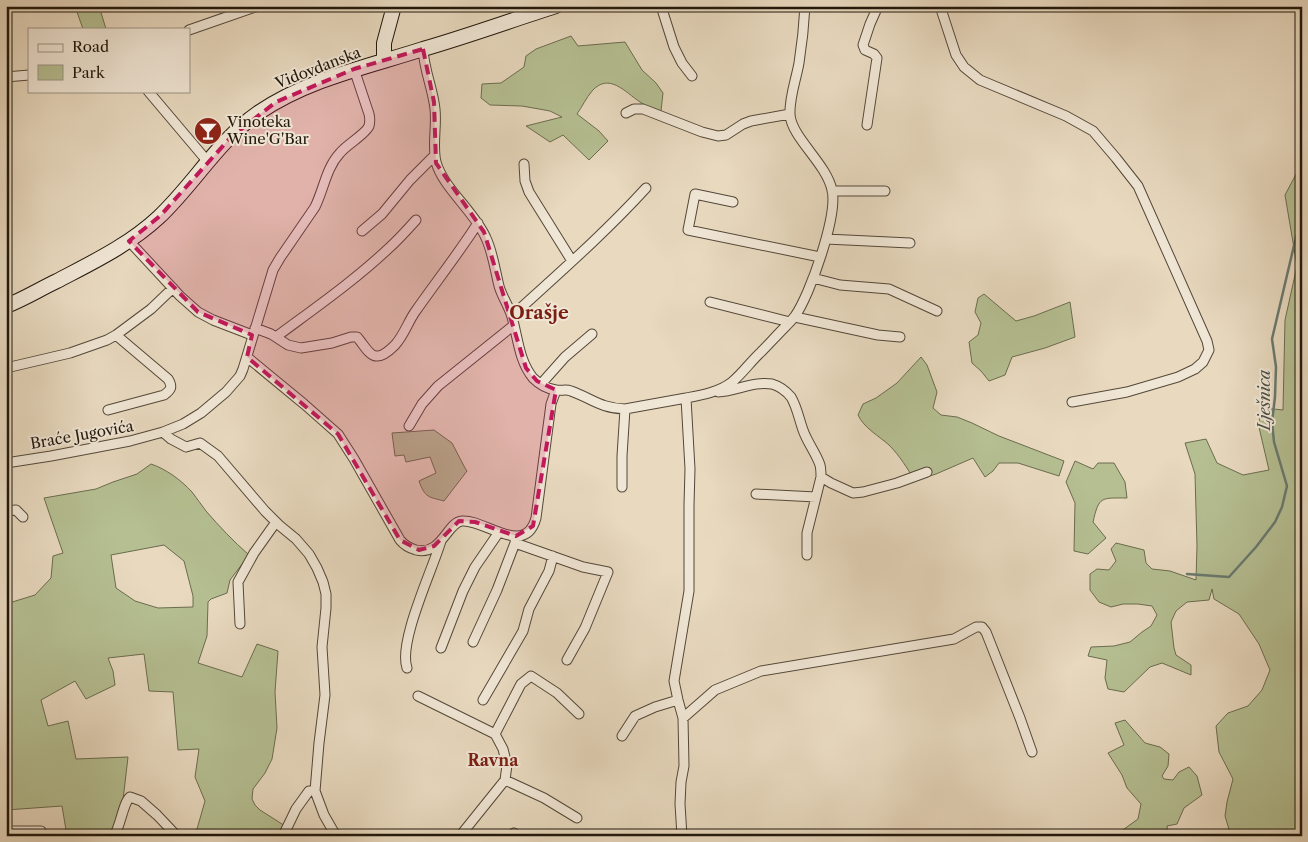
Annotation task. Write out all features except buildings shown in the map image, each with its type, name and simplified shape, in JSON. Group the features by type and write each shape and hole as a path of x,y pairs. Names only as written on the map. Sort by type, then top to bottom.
{"street":[{"path":"190,30 258,6"},
{"path":"384,60 384,43 394,6"},
{"name":"Vidovdanska","path":"6,306 94,262 129,241 160,216 230,137 256,115 276,102 299,90 354,69 422,50 556,6"},
{"path":"661,6 674,47 682,63 692,76"},
{"path":"713,392 731,382 793,319 813,278 826,239 832,210 832,191 829,180 824,169 799,136 790,114 799,63 805,6"},
{"path":"867,125 877,58 874,54 865,50 863,45 878,6"},
{"path":"940,6 956,56 964,67 980,80 1066,116 1093,131 1116,158 1138,186 1208,341 1209,350 1202,362 1195,369 1178,377 1127,392 1072,402"},
{"path":"422,50 435,112 435,155 439,170 487,239 502,295 513,320 526,368 541,384 556,390 571,391 607,407 625,409 713,392 735,390 757,383 771,384 783,389 792,398 803,431 820,466 821,477 807,533 807,555"},
{"name":"Braće Jugovića","path":"6,463 130,441 163,432 201,413 226,392 240,376 273,270 315,207 334,159 368,127 370,114 354,69"},
{"path":"6,77 28,75"},
{"path":"149,92 208,162"},
{"path":"626,113 639,108 643,109 702,132 718,136 726,135 751,120 790,114"},
{"path":"362,231 382,214 410,180 435,155"},
{"path":"524,164 525,181 529,192 572,261"},
{"path":"409,426 422,404 438,386 513,320 627,209 646,188"},
{"path":"832,191 885,191"},
{"path":"733,202 695,194 688,230 820,258"},
{"path":"276,337 391,247 416,220"},
{"path":"129,241 198,312 226,326 276,337 288,345 301,348 332,343 355,336 359,338 372,355 377,356 391,349 397,343 409,320 478,224"},
{"path":"826,239 910,243"},
{"path":"813,278 840,285 889,289 937,311"},
{"path":"6,368 70,353 107,340 151,308 173,288"},
{"path":"710,302 878,335 900,337"},
{"path":"541,384 565,357 592,334"},
{"path":"108,410 164,395 172,388 168,379 116,335"},
{"path":"247,357 338,434 395,532 409,548 420,550 431,548 441,541 455,524 462,520 474,522 583,567 608,572 585,628 567,660"},
{"path":"473,642 497,590 515,540 531,530 536,518 550,404 556,390"},
{"path":"682,836 680,804 684,766 683,718 674,681 689,591 688,505 690,469 686,398"},
{"path":"622,487 622,442 625,409"},
{"path":"163,432 186,447 200,443 218,456 276,522 296,539 317,568 323,582 326,594 322,647 325,695 316,791 324,815 336,836"},
{"path":"821,477 853,493 888,485 927,472"},
{"path":"756,494 816,497"},
{"path":"6,511 16,510 23,517"},
{"path":"240,624 238,582 254,553 276,522"},
{"path":"441,648 463,591 475,567 499,532"},
{"path":"407,668 405,656 407,644 417,607 441,541"},
{"path":"483,700 523,631 529,609 549,571 553,556"},
{"path":"683,718 714,690 761,671 954,639 976,627 982,627 986,632 1032,752"},
{"path":"495,734 521,684 530,676 557,693 579,714"},
{"path":"418,696 495,734 503,749 507,765 505,780 460,836"},
{"path":"622,736 635,716 678,700"},
{"path":"505,780 544,798 577,818"},
{"path":"284,836 296,809 310,791 316,791"},
{"path":"114,836 118,829 126,801 130,797 141,801 158,815 177,836"},
{"path":"6,831 41,831"}],"highlighted area":[{"path":"423,49 434,102 436,163 484,232 526,368 537,381 556,390 533,526 516,536 475,522 459,521 434,546 419,550 400,540 338,434 247,357 252,335 198,312 129,241 160,216 231,137 276,102 354,69"}],"green space":[{"path":"99,6 106,28 83,28 77,12"},
{"path":"571,36 578,46 625,42 642,70 656,83 663,93 661,111 645,105 611,83 605,83 592,91 577,114 599,131 608,141 589,160 563,135 550,142 526,126 562,117 550,111 522,106 490,105 481,98 482,84 501,83 524,67 526,56 536,49"},
{"path":"1302,163 1302,836 1231,836 1225,816 1233,779 1219,752 1216,726 1228,713 1248,706 1262,690 1270,670 1259,644 1239,614 1214,599 1212,589 1209,600 1187,602 1176,611 1171,622 1176,655 1191,665 1191,675 1162,663 1150,667 1124,692 1108,689 1105,678 1107,660 1088,656 1091,647 1114,646 1130,642 1151,626 1157,615 1152,606 1123,604 1111,607 1099,602 1090,590 1090,574 1097,569 1109,570 1116,561 1111,549 1116,543 1144,550 1146,563 1152,569 1170,571 1196,580 1195,474 1185,443 1206,439 1217,463 1243,475 1269,470 1258,423 1264,408 1283,410 1285,320 1297,266 1285,195"},
{"path":"984,294 1016,321 1070,302 1075,337 1012,357 1005,375 989,381 972,363 969,342 978,335 981,323 975,312 978,298"},
{"path":"921,357 927,365 937,392 933,408 941,415 957,417 999,436 1064,461 1059,476 1018,463 999,463 985,477 973,458 915,481 893,449 868,428 858,415 863,404 876,398 897,383"},
{"path":"434,430 452,443 467,471 444,501 428,496 423,491 419,481 436,473 430,457 406,462 404,455 395,456 392,433"},
{"path":"1075,461 1093,469 1098,463 1114,463 1125,482 1127,498 1102,500 1097,507 1093,522 1106,538 1088,554 1074,551 1075,503 1066,482"},
{"path":"151,464 173,475 192,492 204,509 249,555 230,580 227,593 208,602 207,636 198,663 242,677 257,644 278,651 275,692 277,728 272,759 265,773 253,789 252,799 260,810 293,831 294,836 195,836 205,801 195,777 199,749 178,750 173,692 149,691 144,654 108,658 113,671 115,685 86,699 75,681 41,700 48,726 68,721 76,759 128,757 123,800 114,836 67,836 62,806 6,810 6,597 9,603 35,595 51,578 53,556 63,553 44,498 96,489 137,474","holes":["164,545 184,561 193,596 193,607 158,608 135,601 116,588 111,555"]},
{"path":"1125,720 1145,743 1160,747 1169,754 1168,766 1162,776 1164,779 1173,780 1179,772 1189,767 1197,776 1202,795 1184,808 1177,824 1167,826 1168,836 1103,836 1120,832 1138,819 1141,804 1127,788 1122,775 1108,753 1124,745 1115,723"}],"waterway":[{"name":"Lješnica","path":"1187,574 1229,577 1275,522 1282,507 1287,486 1274,442 1272,422 1276,367 1272,339 1296,237 1302,224"}],"place":[{"name":"Vinoteka Wine'G'Bar","path":"208,131"}],"district":[{"name":"Orašje","path":"539,313"},
{"name":"Ravna","path":"493,760"}]}
